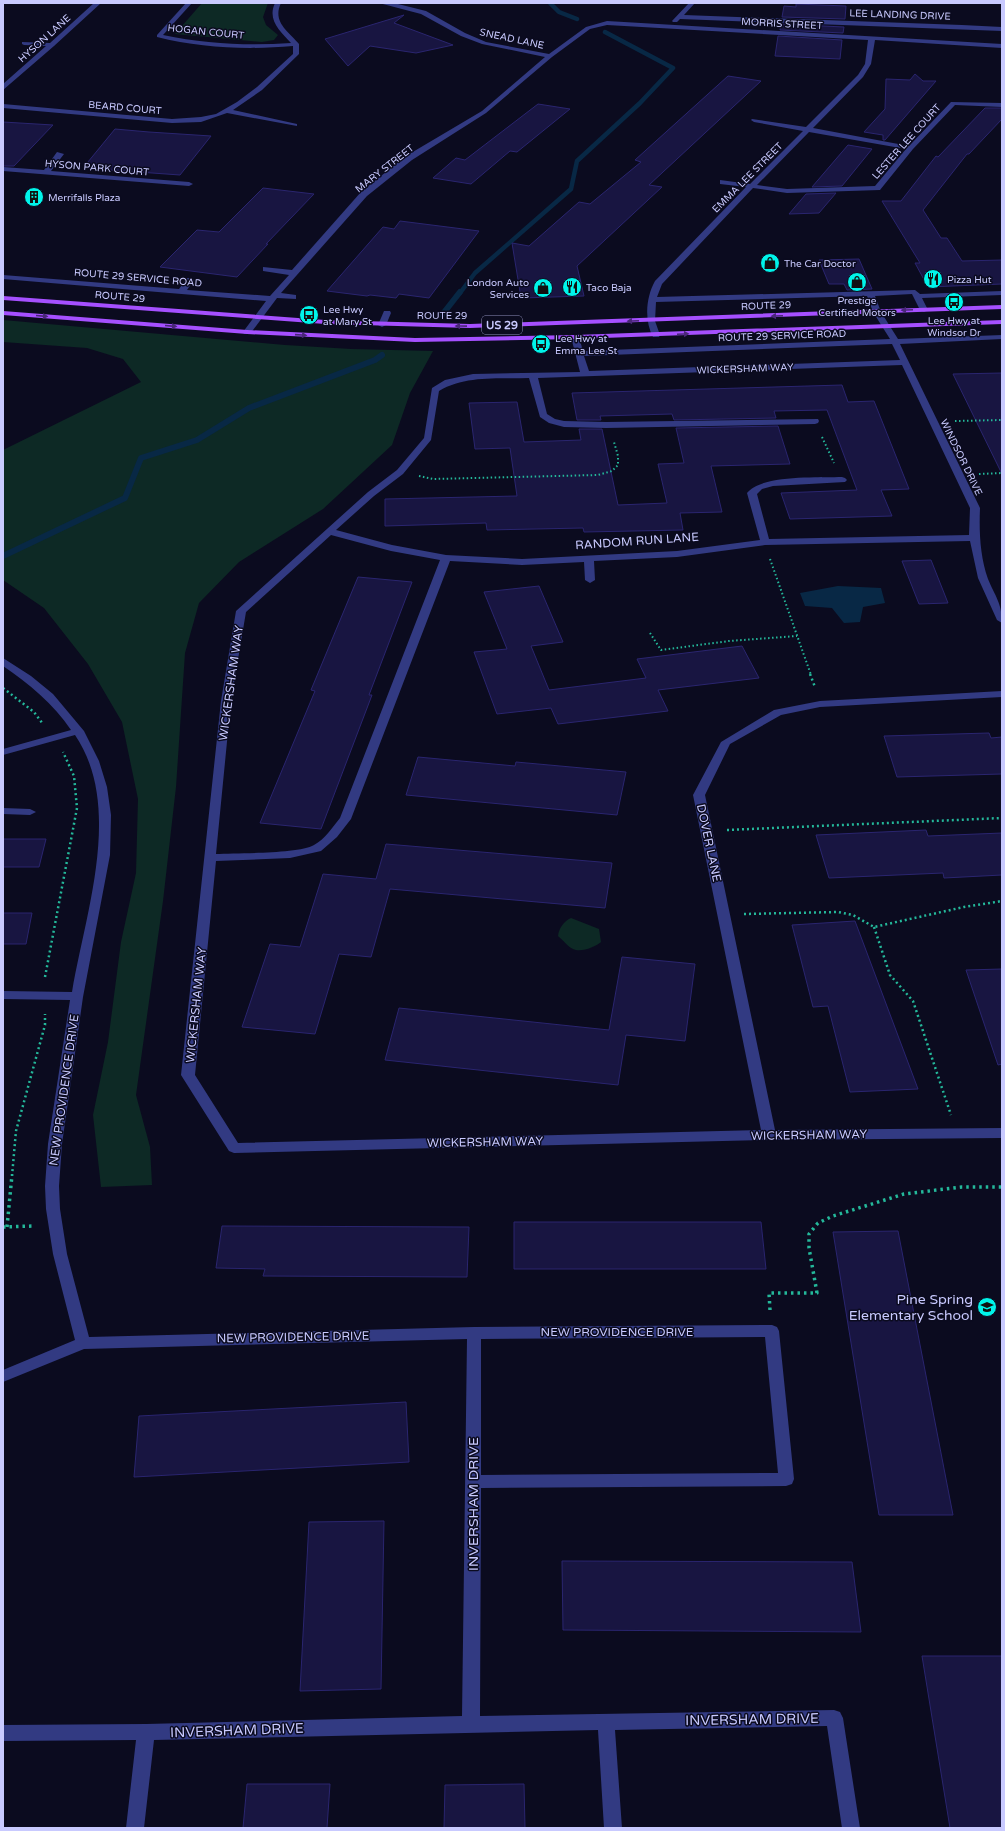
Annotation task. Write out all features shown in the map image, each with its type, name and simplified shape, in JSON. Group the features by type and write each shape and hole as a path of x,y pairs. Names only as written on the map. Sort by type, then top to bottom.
{"main road":[{"name":"ROUTE 29","path":"3,298 258,318 382,325 470,326 651,321 1002,307"},
{"name":"US 29","path":"3,313 248,332 415,340 576,338 1002,322"}],"street":[{"name":"HYSON LANE","path":"3,88 98,3"},
{"name":"HOGAN COURT","path":"189,3 159,36 173,39 228,44 273,46 296,44"},
{"path":"278,3 274,9 275,21 296,44"},
{"name":"SNEAD LANE","path":"382,3 410,8 428,15 451,30 475,40 507,49 550,56"},
{"path":"670,27 692,3"},
{"name":"LEE LANDING DRIVE","path":"678,17 784,22 882,23 1002,29"},
{"name":"MORRIS STREET","path":"579,34 592,26 607,24 1002,46"},
{"name":"MARY STREET","path":"248,332 273,297 364,194 409,158 484,112 550,56 579,34"},
{"name":"EMMA LEE STREET","path":"656,335 651,321 653,300 658,283 861,76 868,64 872,38"},
{"path":"24,43 52,45"},
{"name":"BEARD COURT","path":"3,106 172,121 194,120 216,116 227,111 240,102 296,54 296,44"},
{"name":"LESTER LEE COURT","path":"723,182 787,191 877,188 911,148 953,103 1002,105"},
{"path":"227,111 295,125"},
{"path":"754,120 911,148"},
{"path":"45,173 60,154"},
{"name":"HYSON PARK COURT","path":"3,169 189,184"},
{"path":"344,216 356,217"},
{"path":"266,269 294,273"},
{"name":"ROUTE 29 SERVICE ROAD","path":"3,277 181,292 293,297"},
{"path":"181,292 190,280"},
{"path":"653,300 915,292 924,310"},
{"name":"WINDSOR DRIVE","path":"870,293 877,312 895,341 974,508 974,538 983,578 1002,620"},
{"path":"917,296 1001,295"},
{"path":"382,325 387,313"},
{"name":"ROUTE 29 SERVICE ROAD","path":"581,354 1002,337"},
{"path":"576,338 585,374"},
{"name":"WICKERSHAM WAY","path":"904,362 473,377 448,382 435,390 428,438 400,472 371,494 241,612 226,701 188,1075 234,1148 769,1135 1002,1133"},
{"path":"533,375 543,415 552,421 564,424 816,422"},
{"path":"764,542 752,493 759,486 772,483 842,480"},
{"name":"RANDOM RUN LANE","path":"329,531 391,548 446,558 522,562 677,554 764,542 974,538"},
{"path":"210,858 290,854 317,848 333,835 345,820 446,558"},
{"path":"589,559 590,580"},
{"name":"NEW PROVIDENCE DRIVE","path":"3,661 20,671 52,698 79,731 90,750 101,782 106,814 105,847 77,996 53,1165 55,1225 61,1263 83,1343 474,1333 772,1331"},
{"name":"DOVER LANE","path":"769,1135 699,795 726,742 778,712 820,704 1002,694"},
{"path":"3,752 79,731"},
{"path":"3,811 30,812"},
{"path":"3,995 77,996"},
{"path":"473,1482 786,1479 772,1331"},
{"name":"INVERSHAM DRIVE","path":"471,1724 474,1333"},
{"path":"3,1376 83,1343"},
{"name":"INVERSHAM DRIVE","path":"3,1733 146,1732 606,1721 834,1718 851,1828"},
{"path":"606,1721 612,1828"},
{"path":"136,1828 146,1732"}],"path":[{"path":"933,422 1002,420"},
{"path":"816,422 842,480"},
{"path":"400,472 433,479 598,475 618,468 619,463 609,424"},
{"path":"764,542 820,704"},
{"path":"650,633 660,650 729,641 797,636"},
{"path":"3,688 34,712 61,749 74,776 78,808 44,984 45,1025 16,1131 7,1227"},
{"path":"707,830 1002,818"},
{"path":"724,914 838,912 853,916 874,927 964,907 1002,901"},
{"path":"874,927 890,975 912,1001 956,1133"},
{"path":"772,1331 769,1293 817,1293 809,1248 809,1234 818,1223 833,1216 904,1194 962,1187 1002,1187"},
{"path":"3,1227 55,1225"}],"green space":[{"path":"202,3 268,3 263,17 266,25 278,35 274,40 262,42 175,34"},
{"path":"3,320 285,345 351,349 433,351 410,393 392,445 323,509 239,562 199,603 185,653 176,787 163,901 136,1095 150,1147 152,1185 101,1187 93,1115 108,1042 121,942 136,873 138,799 122,722 88,664 44,608 3,580 3,450 141,382 123,359 87,348 3,342"},
{"path":"571,918 599,929 601,942 584,950 576,950 569,947 558,936 562,925"}],"water":[{"path":"838,586 881,588 885,603 863,607 860,622 844,623 832,608 805,606 800,593"}],"building":[{"path":"796,4 846,6 845,19 782,17 784,6 796,7"},
{"path":"404,15 394,23 453,45 416,53 370,46 348,66 325,39"},
{"path":"781,24 844,27 843,33 780,30"},
{"path":"778,36 842,40 840,59 775,56"},
{"path":"915,74 923,81 936,81 885,140 883,140 883,135 864,132 885,109 886,79 910,80"},
{"path":"728,76 761,81 649,185 662,187 577,266 584,296 521,298 512,243 529,246 579,202 590,204 641,162 635,160"},
{"path":"538,104 570,109 517,152 510,151 471,184 433,178 456,158 465,160"},
{"path":"985,108 1002,108 1002,119 969,154 967,154 923,210 941,238 947,238 962,261 1002,260 1002,284 928,287 915,263 920,263 882,201 901,201 936,156 938,157"},
{"path":"3,122 53,125 14,166 3,166"},
{"path":"115,129 211,136 180,175 83,168"},
{"path":"848,145 872,149 842,186 812,187"},
{"path":"263,188 314,194 237,277 160,267 197,230 219,232"},
{"path":"836,193 819,213 789,214 806,194"},
{"path":"400,221 479,231 429,298 399,294 396,298 327,291 383,227 394,229"},
{"path":"859,259 872,289 847,290 844,284 829,284 819,260"},
{"path":"1002,373 1002,474 953,374"},
{"path":"842,385 848,402 874,401 909,489 881,490 892,516 790,519 781,493 857,490 827,410 774,411 776,418 674,420 672,414 600,416 601,420 577,420 572,393"},
{"path":"517,402 524,442 581,440 579,429 602,429 618,505 667,503 658,464 684,463 676,428 778,426 790,464 711,466 722,512 680,513 683,530 584,532 583,528 487,530 486,523 385,526 385,499 517,496 510,448 475,449 469,403"},
{"path":"931,560 948,603 919,604 902,561"},
{"path":"358,577 412,582 369,695 372,695 321,829 260,823 315,691 311,690"},
{"path":"539,586 563,642 531,646 549,690 646,678 637,659 742,646 759,678 658,690 668,711 558,724 551,708 497,714 474,652 507,649 484,592"},
{"path":"989,733 991,738 1002,737 1002,774 897,777 884,736"},
{"path":"418,757 515,766 516,762 626,772 617,815 406,795"},
{"path":"926,830 928,836 1002,833 1002,875 944,878 943,873 829,878 816,835"},
{"path":"3,839 46,839 39,867 3,867"},
{"path":"386,844 612,863 605,908 390,889 371,957 339,954 315,1034 242,1027 270,944 300,947 323,874 376,879"},
{"path":"3,913 32,913 26,944 3,944"},
{"path":"855,921 918,1089 850,1092 828,1006 813,1007 792,925"},
{"path":"622,957 695,964 685,1041 626,1035 618,1085 385,1060 399,1008 609,1030"},
{"path":"1002,969 1002,1064 998,1065 966,970"},
{"path":"514,1222 761,1222 766,1269 514,1269"},
{"path":"222,1226 469,1227 467,1277 263,1276 265,1269 216,1268"},
{"path":"898,1231 953,1515 879,1515 833,1232"},
{"path":"406,1402 409,1462 134,1477 139,1416"},
{"path":"384,1521 381,1689 300,1691 309,1522"},
{"path":"562,1561 852,1562 861,1632 563,1630"},
{"path":"922,1656 1002,1656 1002,1828 950,1828"},
{"path":"247,1784 330,1784 327,1828 243,1828"},
{"path":"524,1784 525,1828 444,1828 445,1785"}],"waterway":[{"path":"550,3 559,12 577,19"},
{"path":"460,293 475,273 571,189 577,161 640,103 673,68 605,32"},
{"path":"442,315 460,292"},
{"path":"3,556 125,498 141,458 197,440 249,408 375,360 382,355"}],"place":[{"name":"Merrifalls Plaza","path":"34,197"},
{"name":"The Car Doctor","path":"770,263"},
{"name":"Pizza Hut","path":"933,279"},
{"name":"Prestige Certified Motors","path":"857,282"},
{"name":"Taco Baja","path":"572,287"},
{"name":"London Auto Services","path":"543,288"},
{"name":"Lee Hwy at Windsor Dr","path":"954,302"},
{"name":"Lee Hwy at Mary St","path":"309,315"},
{"name":"Lee Hwy at Emma Lee St","path":"541,344"},
{"name":"Pine Spring Elementary School","path":"987,1307"}]}
